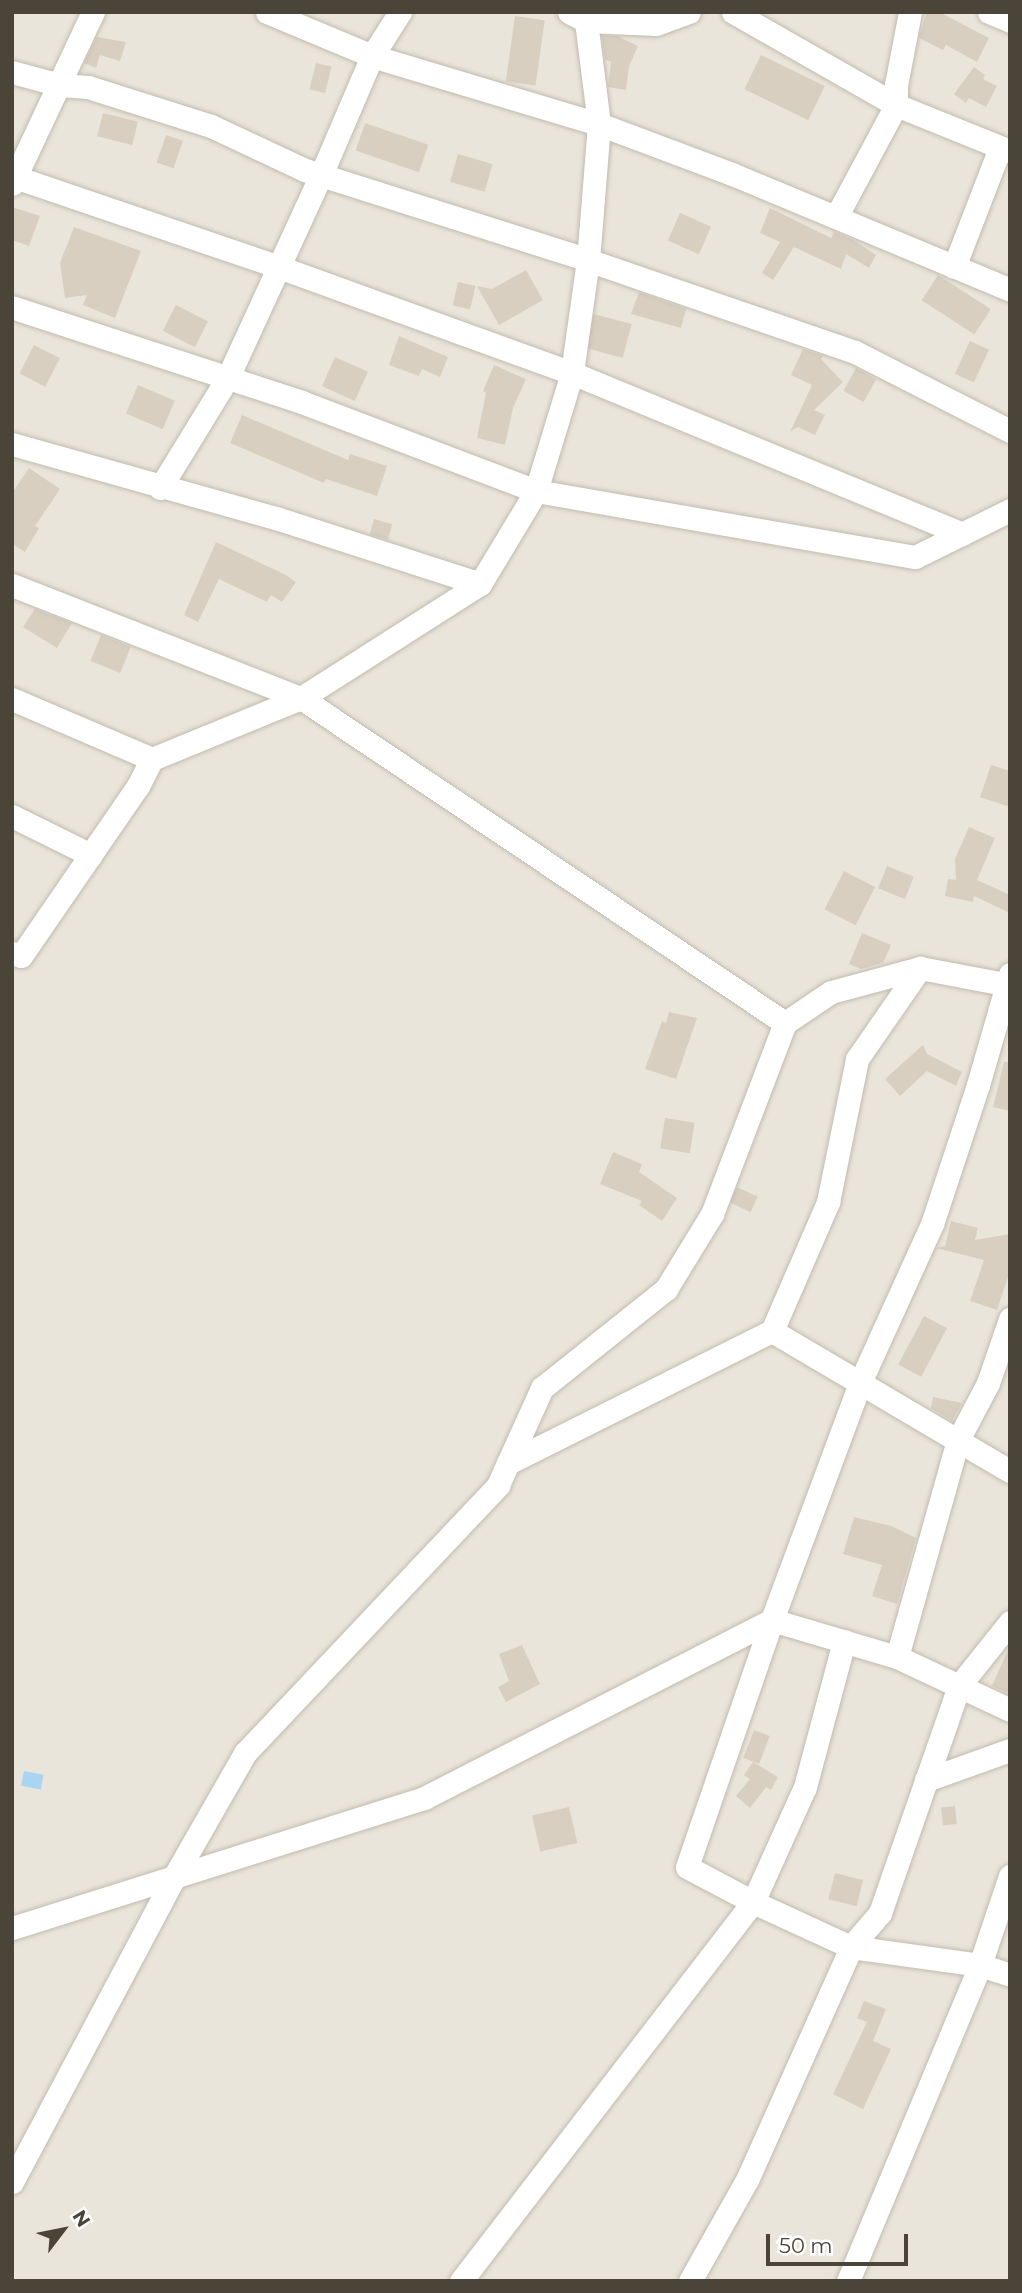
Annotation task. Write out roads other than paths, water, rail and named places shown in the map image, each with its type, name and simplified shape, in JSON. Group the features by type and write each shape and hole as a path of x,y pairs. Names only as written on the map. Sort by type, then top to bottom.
{"street":[{"path":"93,12 13,179 279,267 572,373 962,534"},
{"path":"267,12 372,56 599,124 732,174 1010,290"},
{"path":"160,488 228,377 321,175 372,56 400,12"},
{"path":"12,953 21,956 138,786 152,759 301,698 480,584 536,491 572,373 588,260 599,124 578,17 656,24 689,12"},
{"path":"733,12 896,106 1005,150 954,267"},
{"path":"836,217 896,106 896,85 910,12"},
{"path":"989,12 1010,21"},
{"path":"12,72 60,85 88,87 211,126 321,175 588,260 855,352 1010,431"},
{"path":"12,307 228,377 536,491 915,557 1010,510"},
{"path":"12,444 160,488 276,518 480,584"},
{"path":"12,585 301,698 785,1023"},
{"path":"12,699 152,759"},
{"path":"12,816 91,855"},
{"path":"508,1463 772,1331 828,1202 857,1059 920,968"},
{"path":"12,2182 174,1877 245,1753 498,1485 542,1388 666,1289 712,1213 785,1023 831,992 920,968 1009,981 932,1224 860,1383 772,1620 687,1867 753,1902 851,1947 980,1965 1010,1975"},
{"path":"897,1657 958,1440 988,1383 1010,1319"},
{"path":"772,1331 1010,1471"},
{"path":"12,1928 424,1798 772,1620 897,1657 1010,1710"},
{"path":"690,2281 747,2180 851,1947 880,1913 959,1686 1010,1622"},
{"path":"461,2281 753,1902 805,1787 844,1641"},
{"path":"926,1780 1010,1750"},
{"path":"848,2281 980,1965 1010,1876"}],"water":[{"path":"24,1771 44,1775 41,1790 21,1786"}]}
